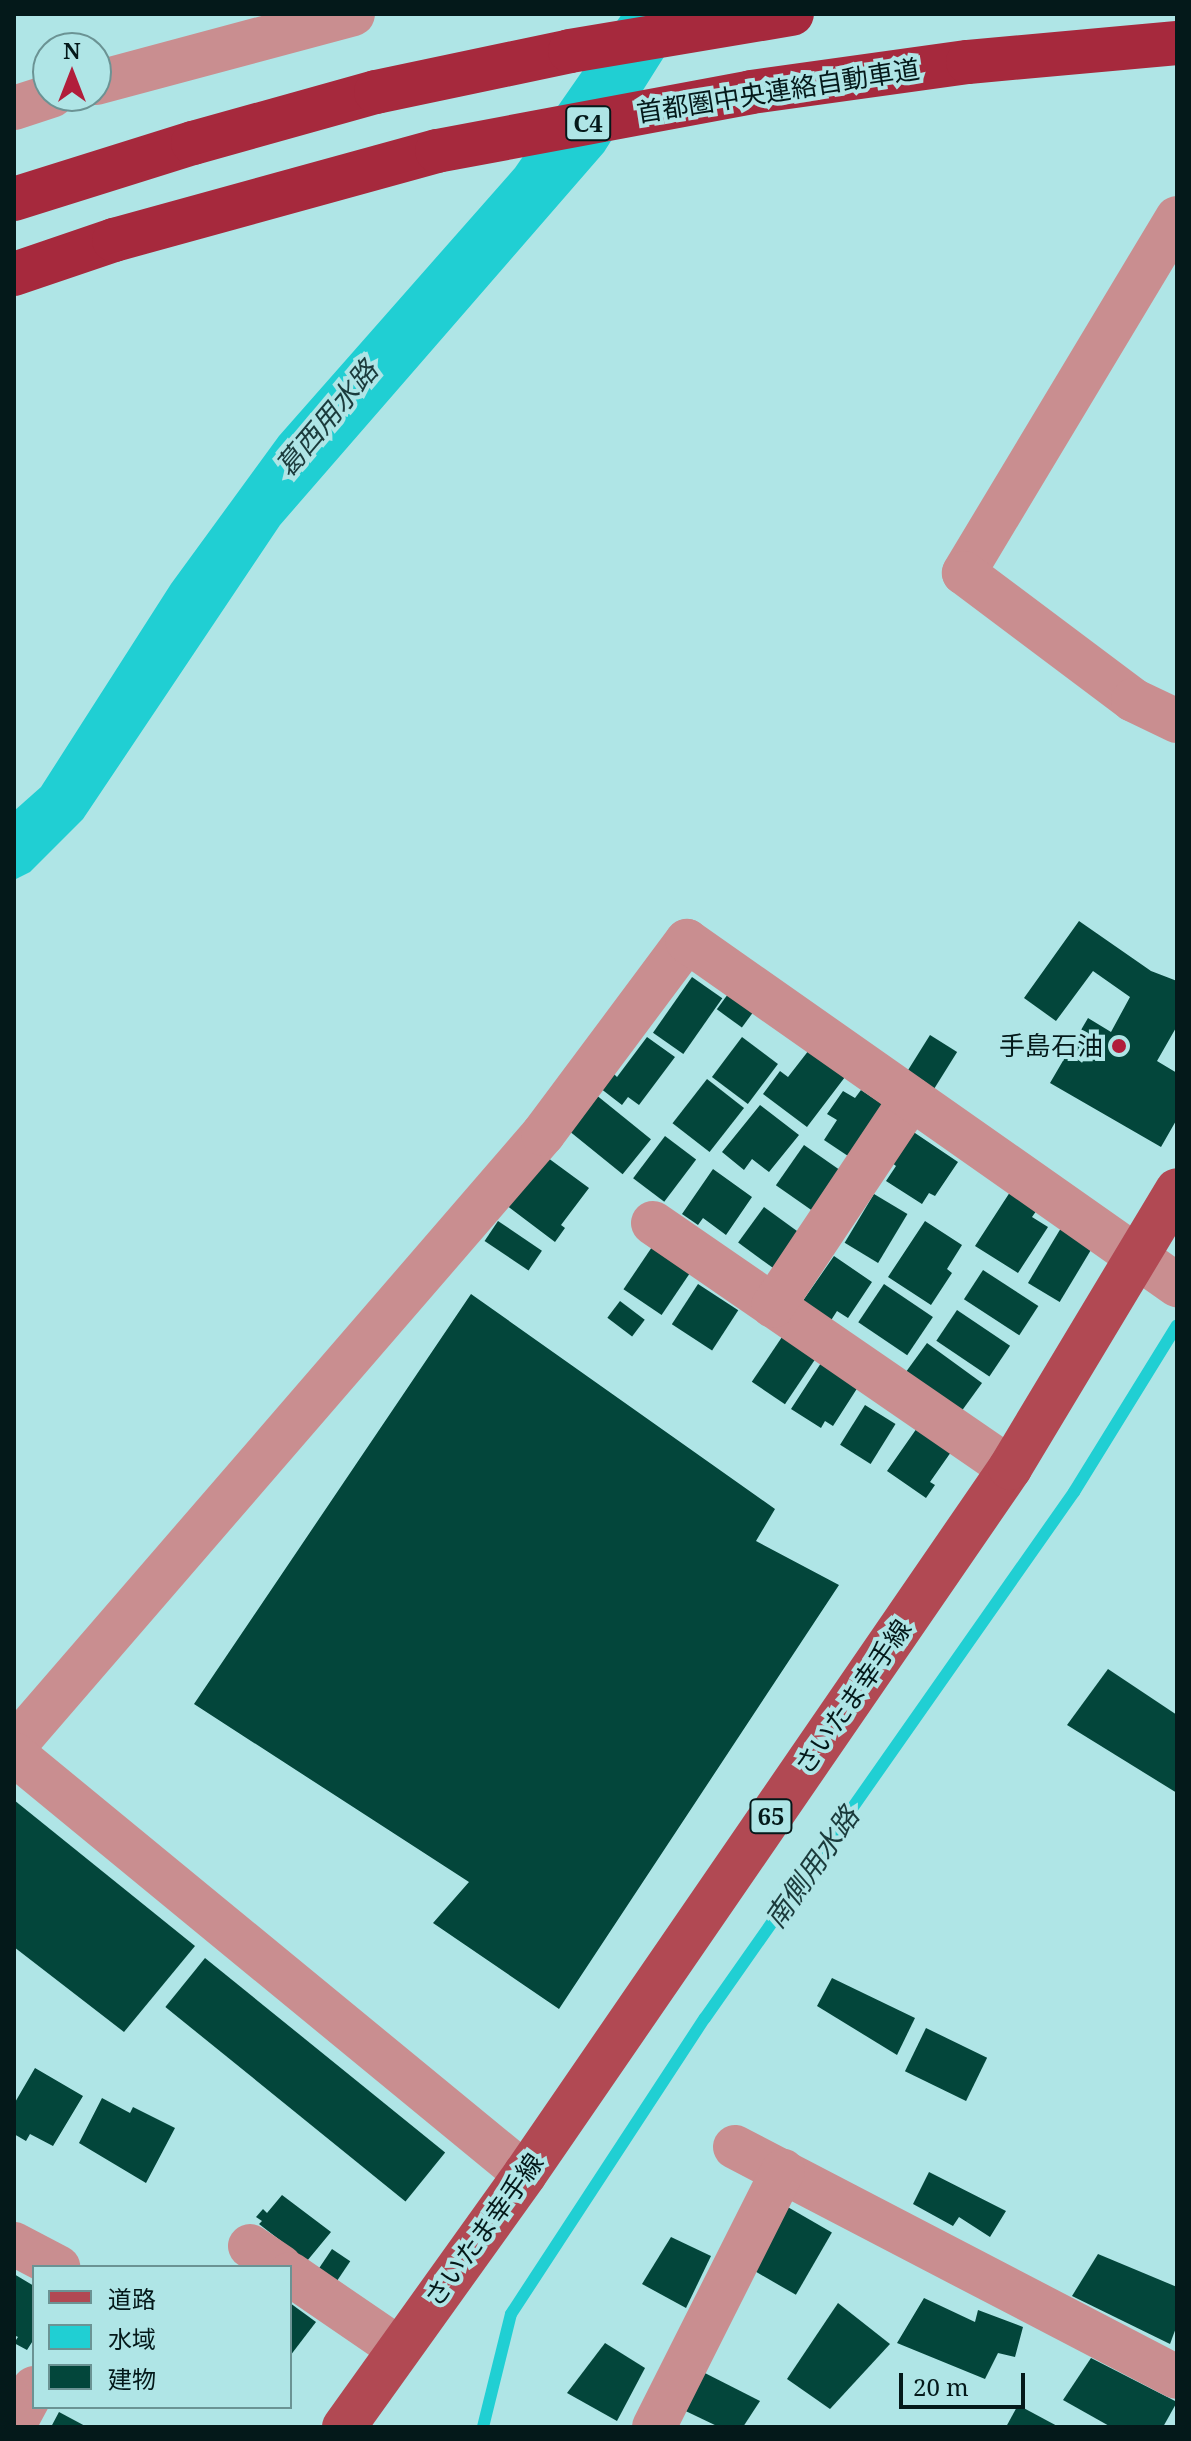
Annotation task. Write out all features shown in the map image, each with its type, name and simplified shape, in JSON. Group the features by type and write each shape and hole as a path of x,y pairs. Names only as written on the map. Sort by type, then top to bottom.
{"highway":[{"path":"14,199 193,143 376,92 570,51 792,14"},
{"name":"首都圏中央連絡自動車道","path":"14,274 114,240 437,151 751,92 968,62 1177,43"}],"main road":[{"name":"さいたま幸手線","path":"344,2427 525,2174 1010,1468 1177,1190"}],"street":[{"path":"112,79 353,14"},
{"path":"1177,218 964,573 1133,700 1177,721"},
{"path":"14,1746 543,1134 687,941 1177,1285"},
{"path":"773,1306 911,1099"},
{"path":"653,1223 1010,1468"},
{"path":"14,1754 525,2174"},
{"path":"735,2147 1177,2377"},
{"path":"654,2427 783,2171"},
{"path":"14,2244 54,2265"},
{"path":"292,2275 398,2348"},
{"path":"14,2425 32,2392"}],"water":[{"name":"葛西用水路","path":"622,14 691,14 604,152 280,525 83,819 30,872 14,880 14,811 41,787 171,584 279,436 515,168"}],"building":[{"name":"手島石油","path":"1079,921 1151,971 1177,981 1177,1026 1157,1061 1177,1073 1177,1119 1161,1147 1050,1083 1088,1018 1111,1032 1130,997 1093,971 1056,1021 1024,998"},
{"path":"692,977 722,998 683,1054 653,1033"},
{"path":"728,994 753,1012 742,1028 717,1009"},
{"path":"930,1035 957,1052 933,1091 906,1074"},
{"path":"647,1037 675,1057 639,1105 628,1097 622,1105 600,1088 612,1072 617,1077"},
{"path":"742,1037 778,1064 748,1104 712,1077"},
{"path":"809,1050 845,1077 807,1127 763,1094 780,1071 788,1077"},
{"path":"707,1079 744,1108 710,1152 673,1123"},
{"path":"861,1090 885,1106 851,1158 824,1140 837,1120 827,1114 843,1091 855,1098"},
{"path":"595,1094 651,1139 623,1174 567,1129"},
{"path":"760,1105 799,1135 769,1172 752,1159 744,1170 722,1152"},
{"path":"912,1131 958,1162 935,1196 929,1193 922,1204 886,1181 896,1166 891,1162"},
{"path":"665,1136 696,1159 664,1202 633,1178"},
{"path":"804,1145 841,1171 813,1211 776,1185"},
{"path":"544,1155 589,1188 561,1225 565,1228 555,1242 506,1205"},
{"path":"713,1169 752,1197 726,1235 703,1218 698,1225 682,1214"},
{"path":"1012,1189 1039,1207 1032,1217 1048,1227 1018,1273 975,1246"},
{"path":"874,1194 907,1214 878,1263 845,1243"},
{"path":"764,1207 803,1235 777,1271 738,1243"},
{"path":"498,1221 542,1251 529,1271 485,1241"},
{"path":"925,1221 962,1245 947,1269 952,1273 931,1305 888,1277"},
{"path":"1064,1223 1096,1242 1060,1302 1028,1283"},
{"path":"652,1247 690,1273 662,1315 623,1289"},
{"path":"834,1256 872,1282 848,1318 837,1311 828,1325 800,1305"},
{"path":"983,1270 1038,1306 1019,1335 964,1299"},
{"path":"698,1284 738,1310 712,1350 672,1324"},
{"path":"884,1284 933,1317 907,1355 858,1322"},
{"path":"471,1294 775,1509 756,1541 839,1585 559,2009 433,1923 469,1882 194,1704"},
{"path":"620,1301 645,1320 632,1336 607,1318"},
{"path":"957,1310 1010,1346 989,1376 936,1341"},
{"path":"782,1337 815,1359 785,1404 752,1382"},
{"path":"927,1343 982,1383 957,1418 902,1378"},
{"path":"821,1363 858,1387 833,1426 825,1421 821,1428 791,1409"},
{"path":"865,1405 896,1424 871,1464 840,1445"},
{"path":"917,1428 951,1452 930,1482 935,1485 926,1498 887,1471"},
{"path":"1108,1669 1177,1715 1177,1793 1067,1725"},
{"path":"14,1800 195,1946 124,2032 14,1947"},
{"path":"205,1958 445,2152 405,2201 165,2007"},
{"path":"832,1978 915,2018 897,2055 817,2006"},
{"path":"926,2028 987,2058 966,2101 905,2071"},
{"path":"35,2068 83,2096 53,2146 30,2134 26,2141 14,2134 14,2104"},
{"path":"102,2098 130,2113 133,2107 175,2128 146,2183 79,2143"},
{"path":"929,2172 1006,2211 990,2237 959,2217 953,2226 913,2204"},
{"path":"282,2195 331,2232 307,2261 259,2224 262,2221 256,2217 263,2209 267,2213"},
{"path":"786,2206 832,2232 796,2295 750,2268"},
{"path":"671,2237 711,2256 686,2308 642,2284"},
{"path":"332,2249 350,2261 335,2285 316,2272"},
{"path":"1098,2254 1177,2287 1177,2325 1170,2344 1072,2296"},
{"path":"14,2274 32,2285 32,2342 27,2350 14,2343 18,2337 14,2335"},
{"path":"924,2298 975,2322 978,2310 1023,2327 1015,2357 998,2353 985,2379 897,2343"},
{"path":"838,2303 890,2344 830,2409 787,2379"},
{"path":"292,2304 316,2322 292,2353"},
{"path":"605,2343 645,2368 617,2421 567,2393"},
{"path":"1091,2358 1177,2402 1163,2427 1111,2427 1063,2400"},
{"path":"693,2367 760,2401 743,2427 719,2427 673,2405"},
{"path":"1018,2405 1059,2427 1006,2427"},
{"path":"59,2412 87,2427 51,2427"}],"waterway":[{"name":"南側用水路","path":"483,2427 511,2314 705,2018 1074,1492 1177,1325"}],"place":[{"name":"手島石油","path":"1119,1046"}]}
